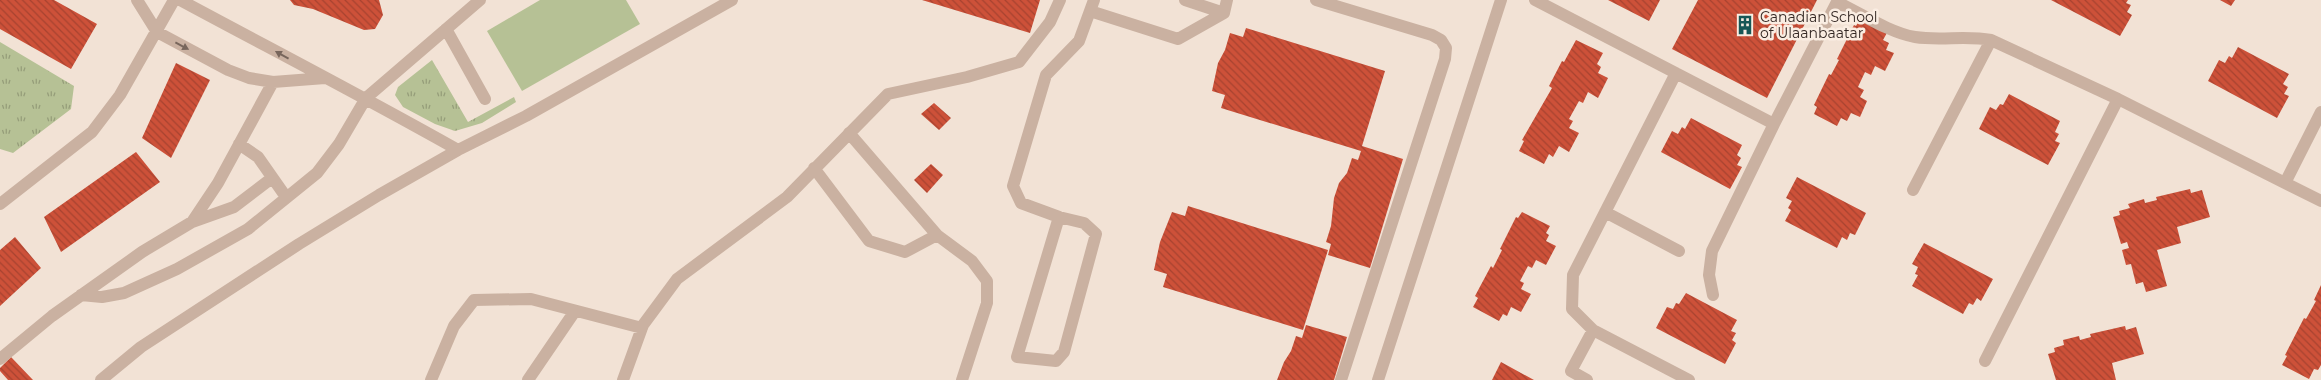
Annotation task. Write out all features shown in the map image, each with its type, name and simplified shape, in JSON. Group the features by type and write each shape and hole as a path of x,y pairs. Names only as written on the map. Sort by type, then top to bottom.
{"street":[{"path":"138,0 157,32 228,70 249,78 273,82 325,78"},
{"path":"0,204 92,132 120,96 174,0"},
{"path":"180,0 366,98 458,150"},
{"path":"81,295 102,297 124,293 178,269 248,229 317,173 339,144 366,98 480,0"},
{"path":"101,380 141,347 378,195 458,150 526,116 732,0"},
{"path":"622,380 642,328 677,279 787,197 888,94 967,77 1019,62 1050,22 1060,0"},
{"path":"1185,0 1225,6"},
{"path":"1316,0 1432,35 1441,40 1446,48 1445,59 1342,380"},
{"path":"1378,380 1501,0"},
{"path":"1539,1 1774,124"},
{"path":"1714,295 1709,275 1712,251 1774,124 1838,1 1899,33 1913,37 1944,40 1974,36 1991,40 2118,99 2321,201"},
{"path":"1059,218 1017,357 1056,361 1064,352 1096,234 1084,223 1059,218 1021,203 1013,186 1046,75 1079,41 1092,5 1178,39 1225,6"},
{"path":"446,29 486,99"},
{"path":"1913,190 1991,40"},
{"path":"1676,73 1573,275 1572,310 1593,330 1689,380"},
{"path":"192,222 218,183 273,82"},
{"path":"1985,361 2118,99"},
{"path":"2285,183 2321,112"},
{"path":"849,133 937,235 972,261 987,281 987,303 962,380"},
{"path":"239,144 258,157 286,197"},
{"path":"814,168 869,242 905,252 937,235"},
{"path":"0,359 81,295 142,252 192,222 234,207 272,178"},
{"path":"1605,212 1679,251"},
{"path":"432,380 454,326 474,300 530,299 642,328"},
{"path":"528,380 575,311"},
{"path":"1587,380 1571,372 1593,330"}],"green space":[{"path":"540,0 626,0 640,24 522,91 487,31"},
{"path":"0,42 74,86 71,109 13,153 0,149"},
{"path":"432,60 468,122 514,97 516,102 482,123 455,131 435,124 403,107 395,95 398,87"}],"building":[{"path":"0,0 54,0 97,24 71,69 0,29"},
{"path":"290,0 379,0 383,15 375,29 364,30 313,9 294,5"},
{"path":"922,0 1040,0 1030,33"},
{"path":"1608,0 1660,0 1649,21"},
{"name":"Canadian School of Ulaanbaatar","path":"1698,0 1817,0 1767,98 1672,49"},
{"path":"2051,0 2128,0 2126,3 2131,5 2127,12 2132,15 2120,36"},
{"path":"2220,0 2235,0 2231,6"},
{"path":"1861,17 1888,31 1883,40 1889,43 1886,50 1894,53 1885,71 1875,66 1871,75 1865,72 1858,87 1864,90 1860,97 1867,101 1860,117 1851,113 1847,121 1841,118 1837,126 1814,114 1817,107 1814,105 1829,74 1831,75 1839,60 1837,59 1854,25 1856,26"},
{"path":"1246,28 1385,71 1362,146 1403,159 1370,268 1328,255 1331,244 1326,242 1331,226 1334,198 1339,183 1347,173 1352,158 1358,160 1361,151 1221,108 1225,95 1212,91 1218,63 1225,50 1230,33 1243,37"},
{"path":"1576,40 1603,53 1597,64 1601,67 1598,73 1608,78 1598,98 1588,92 1583,103 1579,101 1569,119 1573,121 1569,128 1579,133 1569,152 1559,146 1553,157 1549,154 1544,164 1519,151 1524,141 1522,140 1552,88 1549,86"},
{"path":"2238,47 2289,74 2283,84 2288,87 2284,94 2289,96 2277,118 2208,81 2219,60 2225,63 2229,56 2232,58"},
{"path":"176,63 210,80 171,158 142,138"},
{"path":"2009,94 2060,121 2055,132 2059,134 2055,141 2060,143 2048,165 1979,129 1990,107 1996,110 2000,104 2003,105"},
{"path":"934,103 951,118 939,130 921,114"},
{"path":"1691,118 1742,145 1737,155 1741,158 1737,165 1742,167 1730,189 1661,152 1672,131 1678,134 1682,127 1685,129"},
{"path":"136,152 160,182 61,252 44,217"},
{"path":"931,164 943,175 927,193 914,180"},
{"path":"1797,177 1866,213 1855,235 1850,233 1847,240 1842,237 1837,248 1785,221 1791,210 1788,208 1792,201 1786,198"},
{"path":"2190,189 2191,193 2202,190 2210,217 2177,227 2181,243 2157,250 2167,286 2146,292 2143,282 2136,284 2131,264 2126,265 2122,250 2129,248 2127,242 2121,244 2113,217 2120,215 2119,211 2130,208 2128,204 2144,199 2145,203 2157,200 2156,197"},
{"path":"1188,206 1328,250 1303,330 1163,287 1167,274 1154,270 1160,242 1172,212 1185,216"},
{"path":"1522,212 1550,226 1546,233 1549,235 1546,241 1556,246 1546,265 1536,260 1532,268 1528,266 1520,281 1524,283 1521,289 1531,294 1521,312 1511,307 1507,316 1503,314 1499,321 1473,307 1478,298 1475,296 1491,266 1493,268 1516,217 1518,218"},
{"path":"15,237 41,268 0,306 0,250"},
{"path":"1924,243 1993,279 1981,301 1977,298 1973,305 1969,303 1963,314 1912,286 1918,275 1915,274 1918,267 1912,264"},
{"path":"2321,285 2321,365 2318,370 2314,369 2309,379 2282,365 2287,356 2285,355 2304,318 2306,319 2316,301 2314,300"},
{"path":"1686,293 1737,320 1731,331 1736,333 1732,340 1736,343 1725,364 1656,328 1667,307 1673,309 1676,303 1679,304"},
{"path":"1306,325 1347,337 1334,380 1277,380 1296,336 1302,338"},
{"path":"2125,326 2126,330 2136,327 2144,354 2112,363 2116,380 2056,380 2048,354 2055,352 2054,348 2064,345 2063,340 2079,336 2080,340 2091,337 2090,334"},
{"path":"11,357 33,380 8,380 0,371 0,368"},
{"path":"1501,362 1534,380 1492,380"}],"place":[{"name":"Canadian School of Ulaanbaatar","path":"1745,25"}]}
